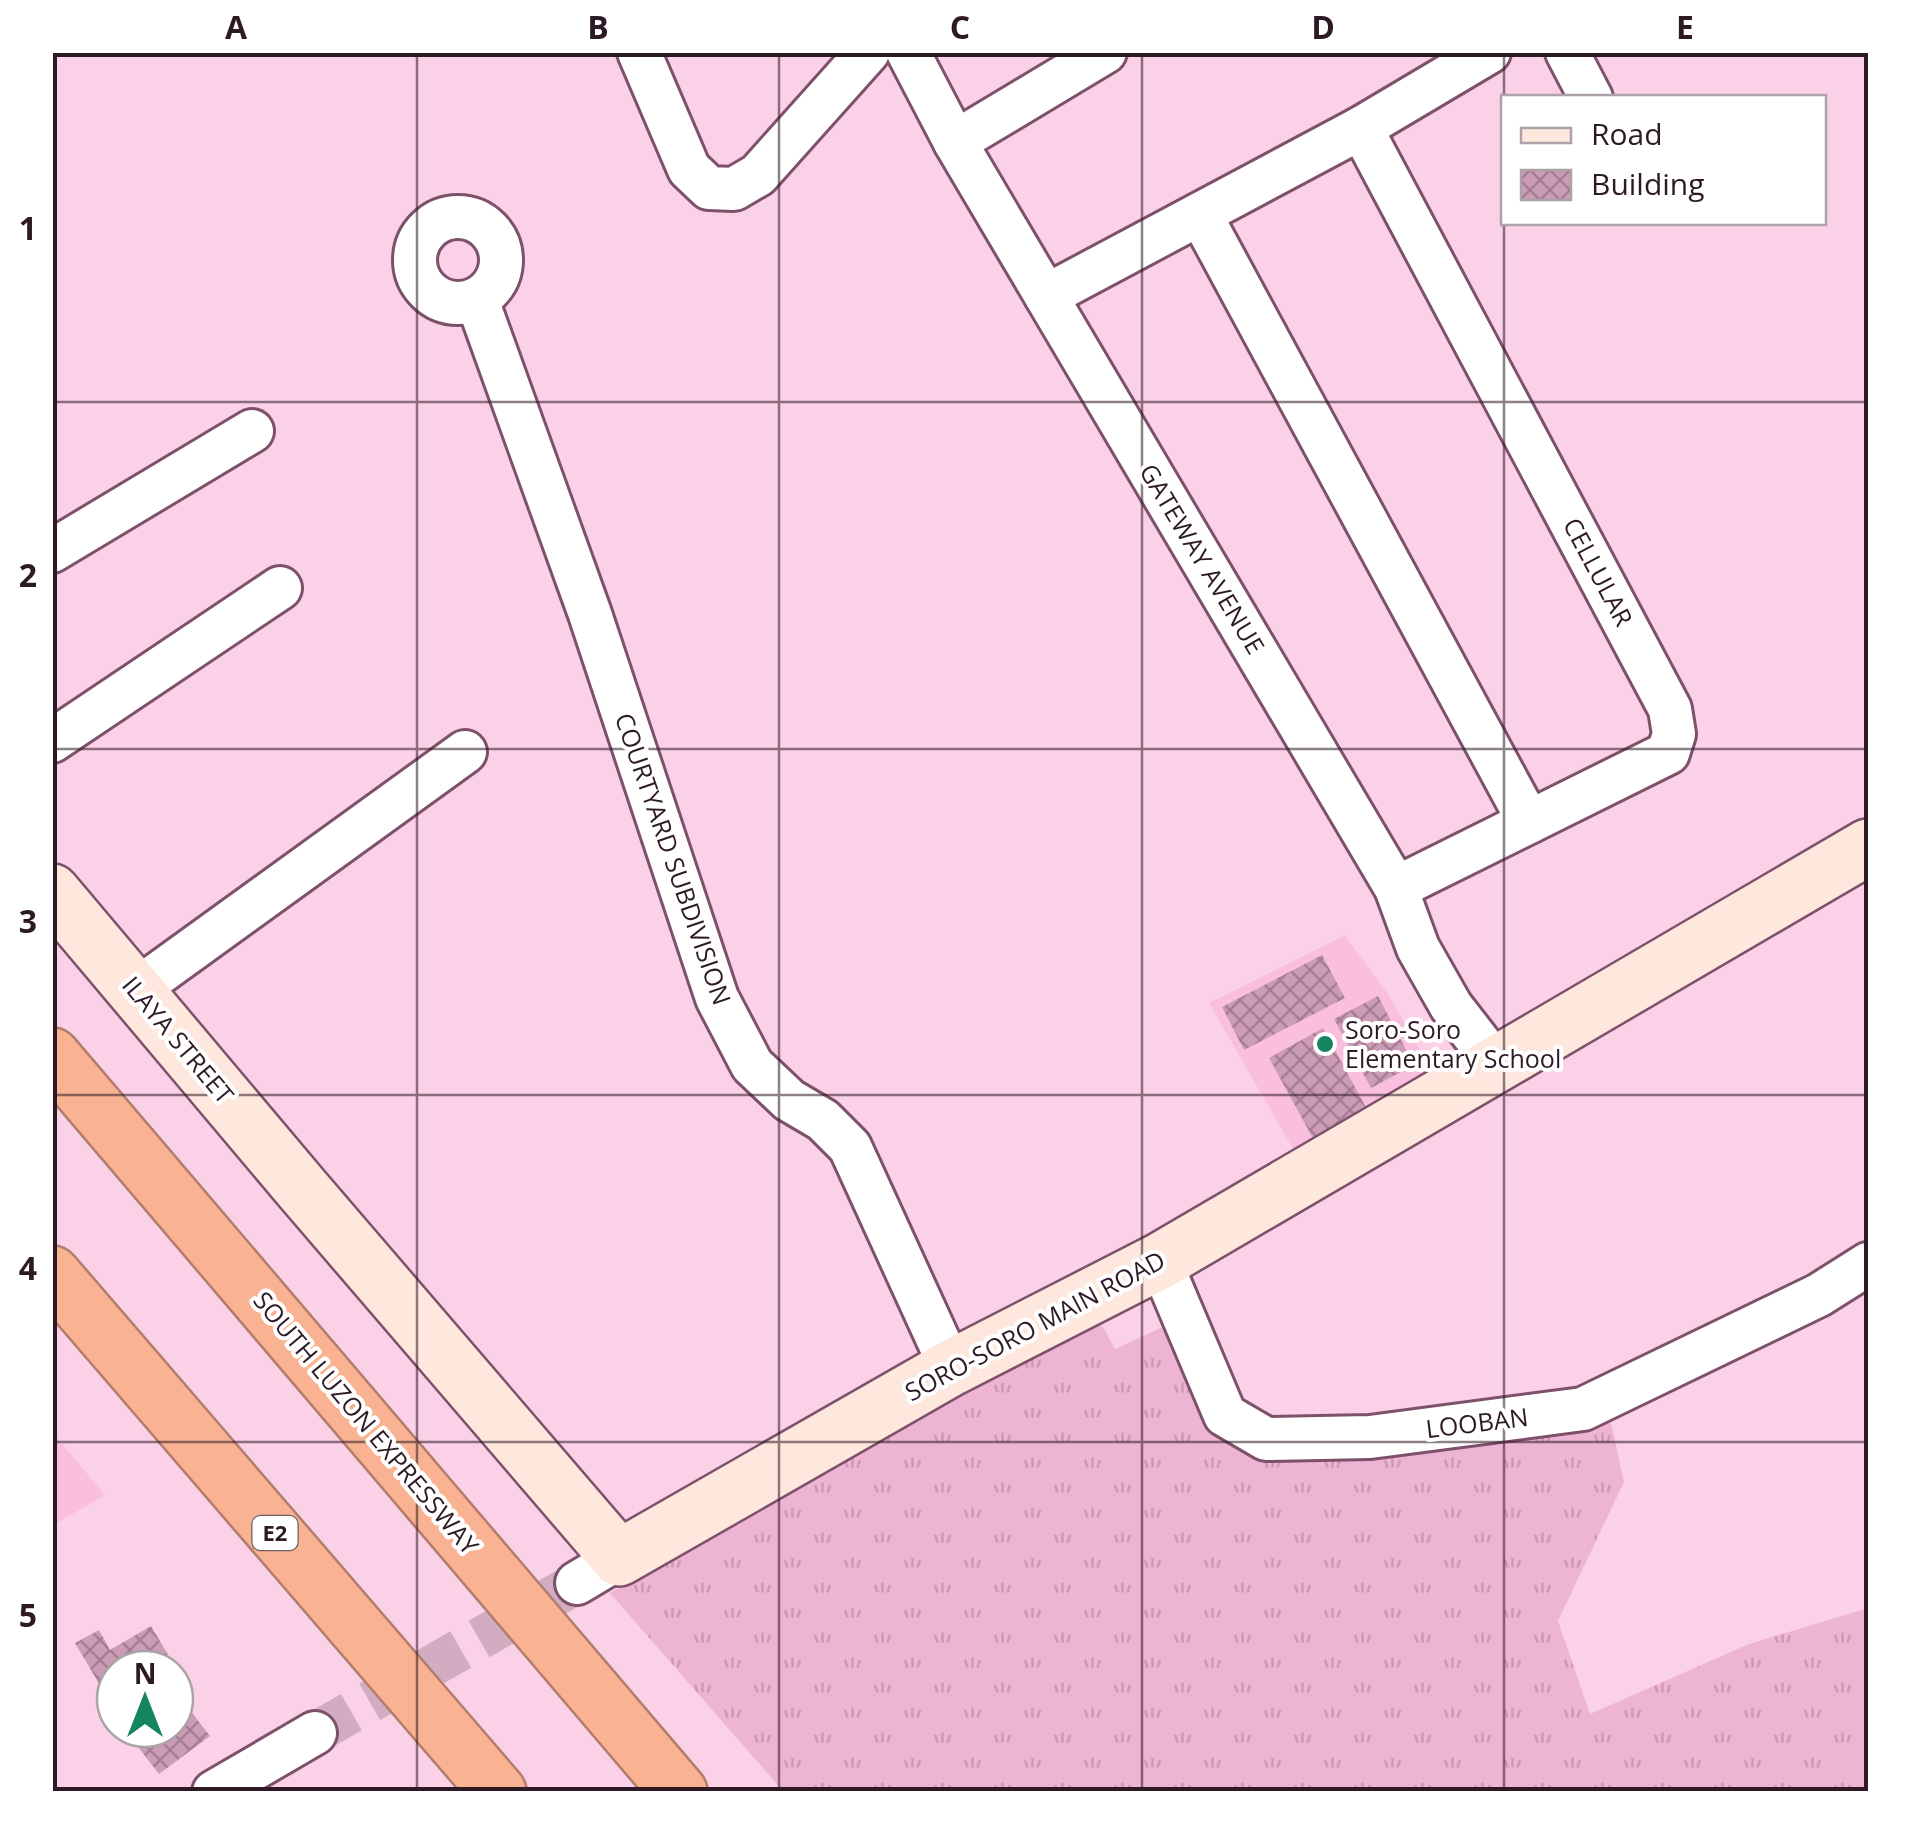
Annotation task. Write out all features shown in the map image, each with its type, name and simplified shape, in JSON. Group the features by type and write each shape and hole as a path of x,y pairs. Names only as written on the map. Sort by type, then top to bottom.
{"highway":[{"name":"SOUTH LUZON EXPRESSWAY","path":"52,1056 679,1792"},
{"name":"E2","path":"52,1274 498,1792"}],"street":[{"path":"638,52 689,169 709,188 734,189 758,175 868,52"},
{"name":"GATEWAY AVENUE","path":"908,52 955,142 1396,888 1418,948 1451,1006 1496,1064"},
{"path":"955,142 1104,52"},
{"path":"1046,296 1362,128 1489,52"},
{"path":"1566,52 1589,95"},
{"name":"CELLULAR","path":"1362,128 1670,708 1674,734 1668,752 1396,888"},
{"path":"1200,214 1529,822"},
{"name":"COURTYARD SUBDIVISION","path":"478,300 590,614 717,998 752,1065 789,1100 823,1120 850,1147 952,1368"},
{"path":"52,551 252,431"},
{"path":"52,741 280,588"},
{"path":"136,990 465,752"},
{"name":"SORO-SORO MAIN ROAD","path":"303,1190 598,1571 952,1368 1160,1261 1868,847"},
{"name":"ILAYA STREET","path":"52,892 303,1190"},
{"name":"LOOBAN","path":"1160,1261 1225,1415 1266,1439 1370,1437 1583,1409 1819,1295 1868,1264"},
{"path":"214,1792 315,1733"}],"shaded area":[{"name":"Soro-Soro Elementary School","path":"1345,935 1386,991 1441,1085 1301,1163 1209,1003"},
{"path":"53,1433 105,1495 52,1525"}],"green space":[{"path":"1092,1307 1115,1349 1176,1321 1223,1424 1610,1418 1624,1482 1558,1621 1590,1714 1749,1644 1868,1608 1868,1791 783,1791 610,1593"}],"building":[{"path":"1322,955 1345,998 1244,1050 1222,1007"},
{"path":"1378,996 1414,1065 1371,1088 1334,1019"},
{"path":"1323,1028 1369,1113 1315,1142 1269,1058"},
{"path":"151,1626 165,1649 112,1649"},
{"path":"99,1630 109,1649 95,1649 95,1677 75,1643"},
{"path":"195,1717 210,1736 195,1747"},
{"path":"140,1749 193,1749 159,1774"}],"tunnel":[{"path":"315,1733 577,1583"}],"place":[{"name":"Soro-Soro Elementary School","path":"1325,1044"}]}
